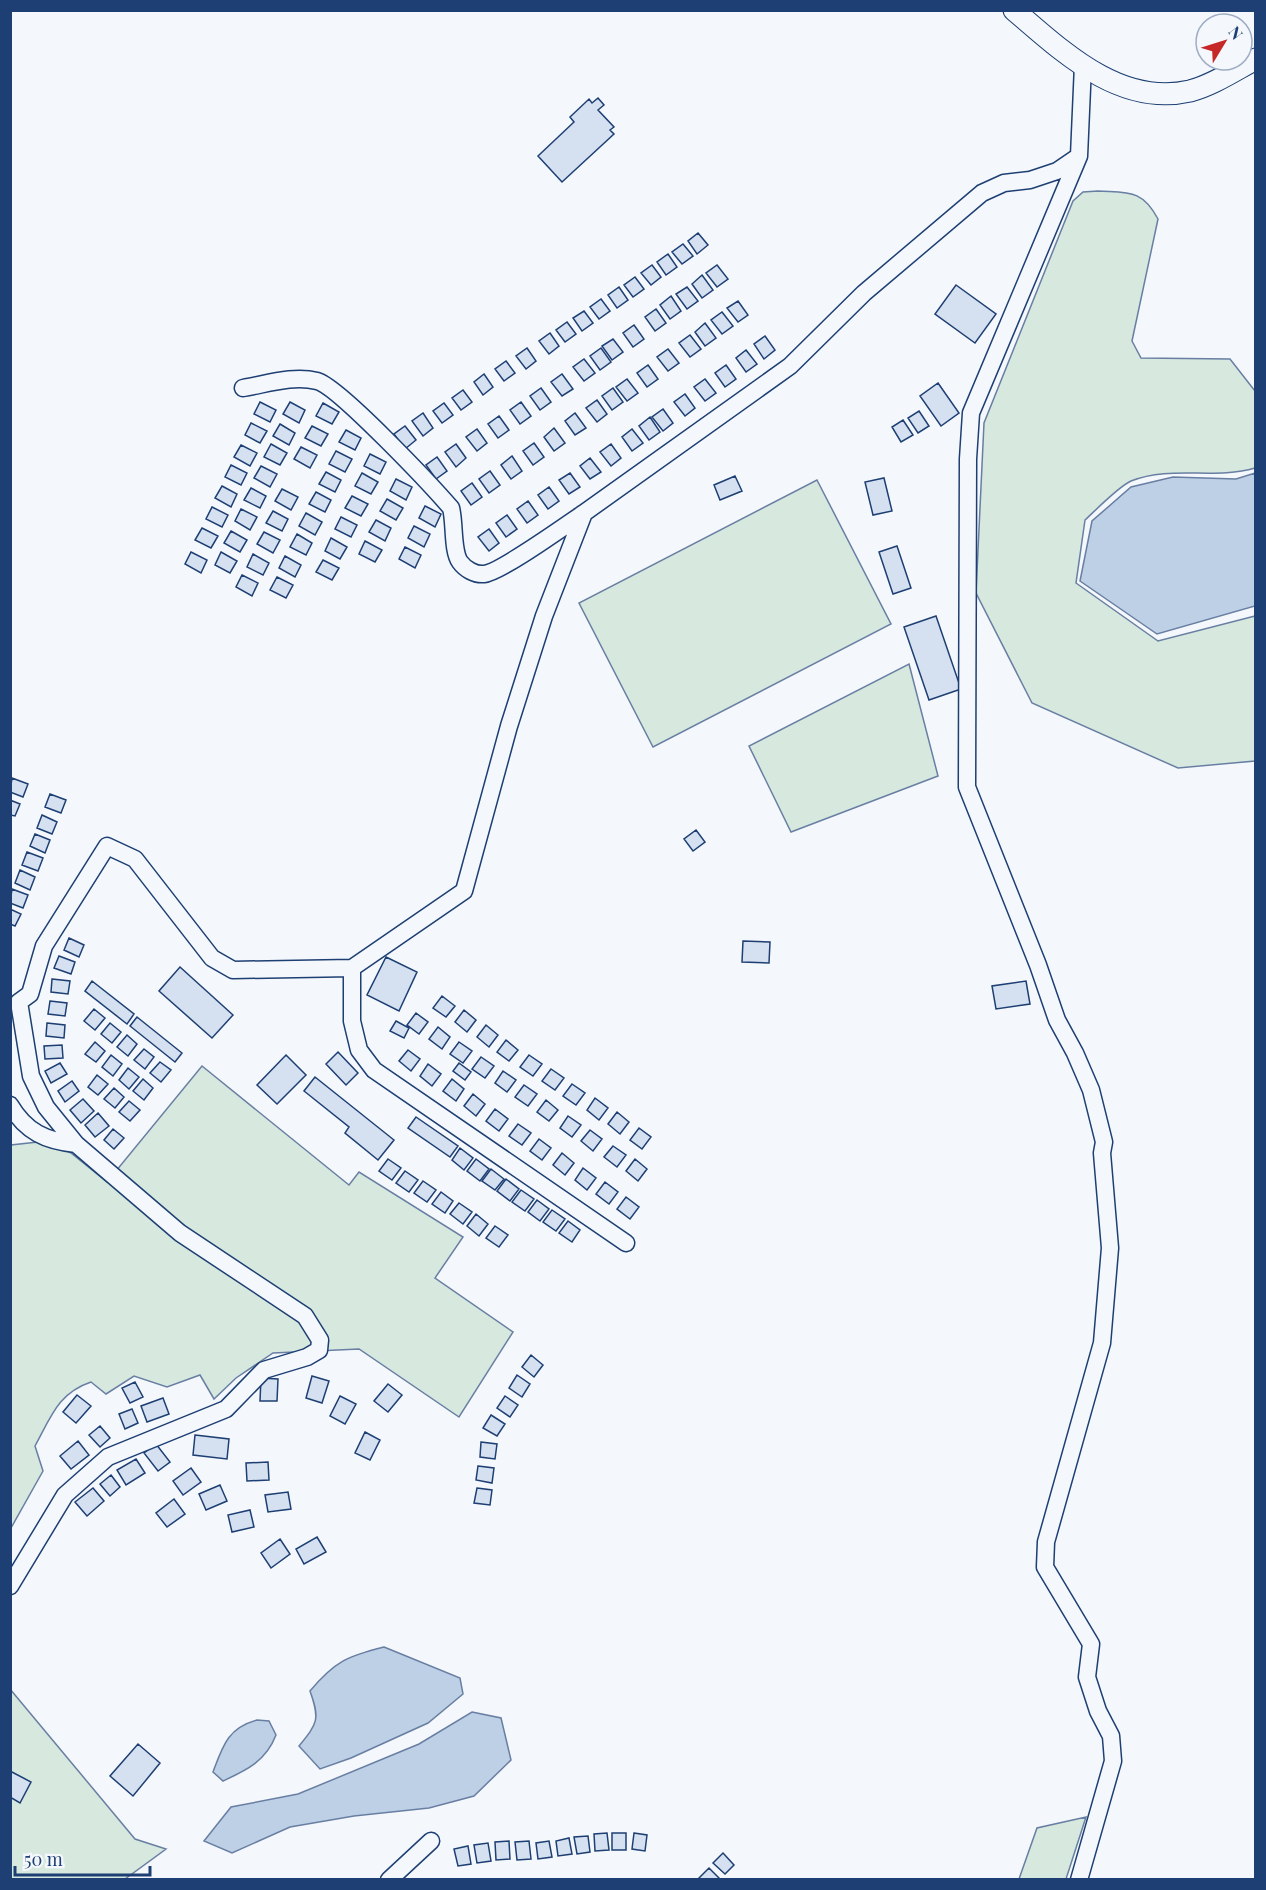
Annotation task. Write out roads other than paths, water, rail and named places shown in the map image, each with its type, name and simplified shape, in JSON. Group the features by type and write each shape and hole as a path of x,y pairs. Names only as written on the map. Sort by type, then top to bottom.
{"street":[{"path":"1014,10 1083,65 1116,85 1154,95 1191,91 1256,59"},
{"path":"1079,1880 1113,1761 1111,1736 1098,1711 1087,1677 1091,1644 1045,1567 1046,1550 1072,1441 1102,1343 1110,1248 1102,1153 1104,1142 1091,1090 1076,1053 1057,1020 1038,965 967,787 967,775 970,413 1079,156 1083,65"},
{"path":"243,388 291,379 318,381 341,397 451,508 455,524 454,540 459,561 470,571 484,574 502,566 584,513 790,366 864,293 982,193 1004,183 1030,180 1057,171 1079,156"},
{"path":"10,1586 65,1495 108,1457 226,1409 264,1370 307,1357 318,1350 320,1340 305,1316 180,1233 76,1144 46,1107 31,1076 19,1002 30,994 44,946 107,846 135,859 212,958 233,970 352,968 464,891 509,726 544,616 584,513"},
{"path":"352,968 352,1021 359,1050 374,1070 626,1243"},
{"path":"10,1105 18,1119 38,1136 56,1142 76,1144"},
{"path":"388,1880 431,1841"}],"water":[{"path":"1255,473 1255,606 1157,634 1080,581 1092,521 1131,487 1173,477 1236,479"},
{"path":"384,1647 460,1678 463,1694 428,1723 351,1758 320,1769 299,1746 310,1732 316,1715 310,1691 327,1673 343,1661"},
{"path":"472,1712 501,1718 511,1760 474,1796 429,1808 354,1816 290,1827 232,1853 204,1841 231,1807 298,1794 419,1744"},
{"path":"257,1720 269,1721 276,1735 272,1744 255,1764 223,1781 213,1772 224,1746 239,1728"}]}
